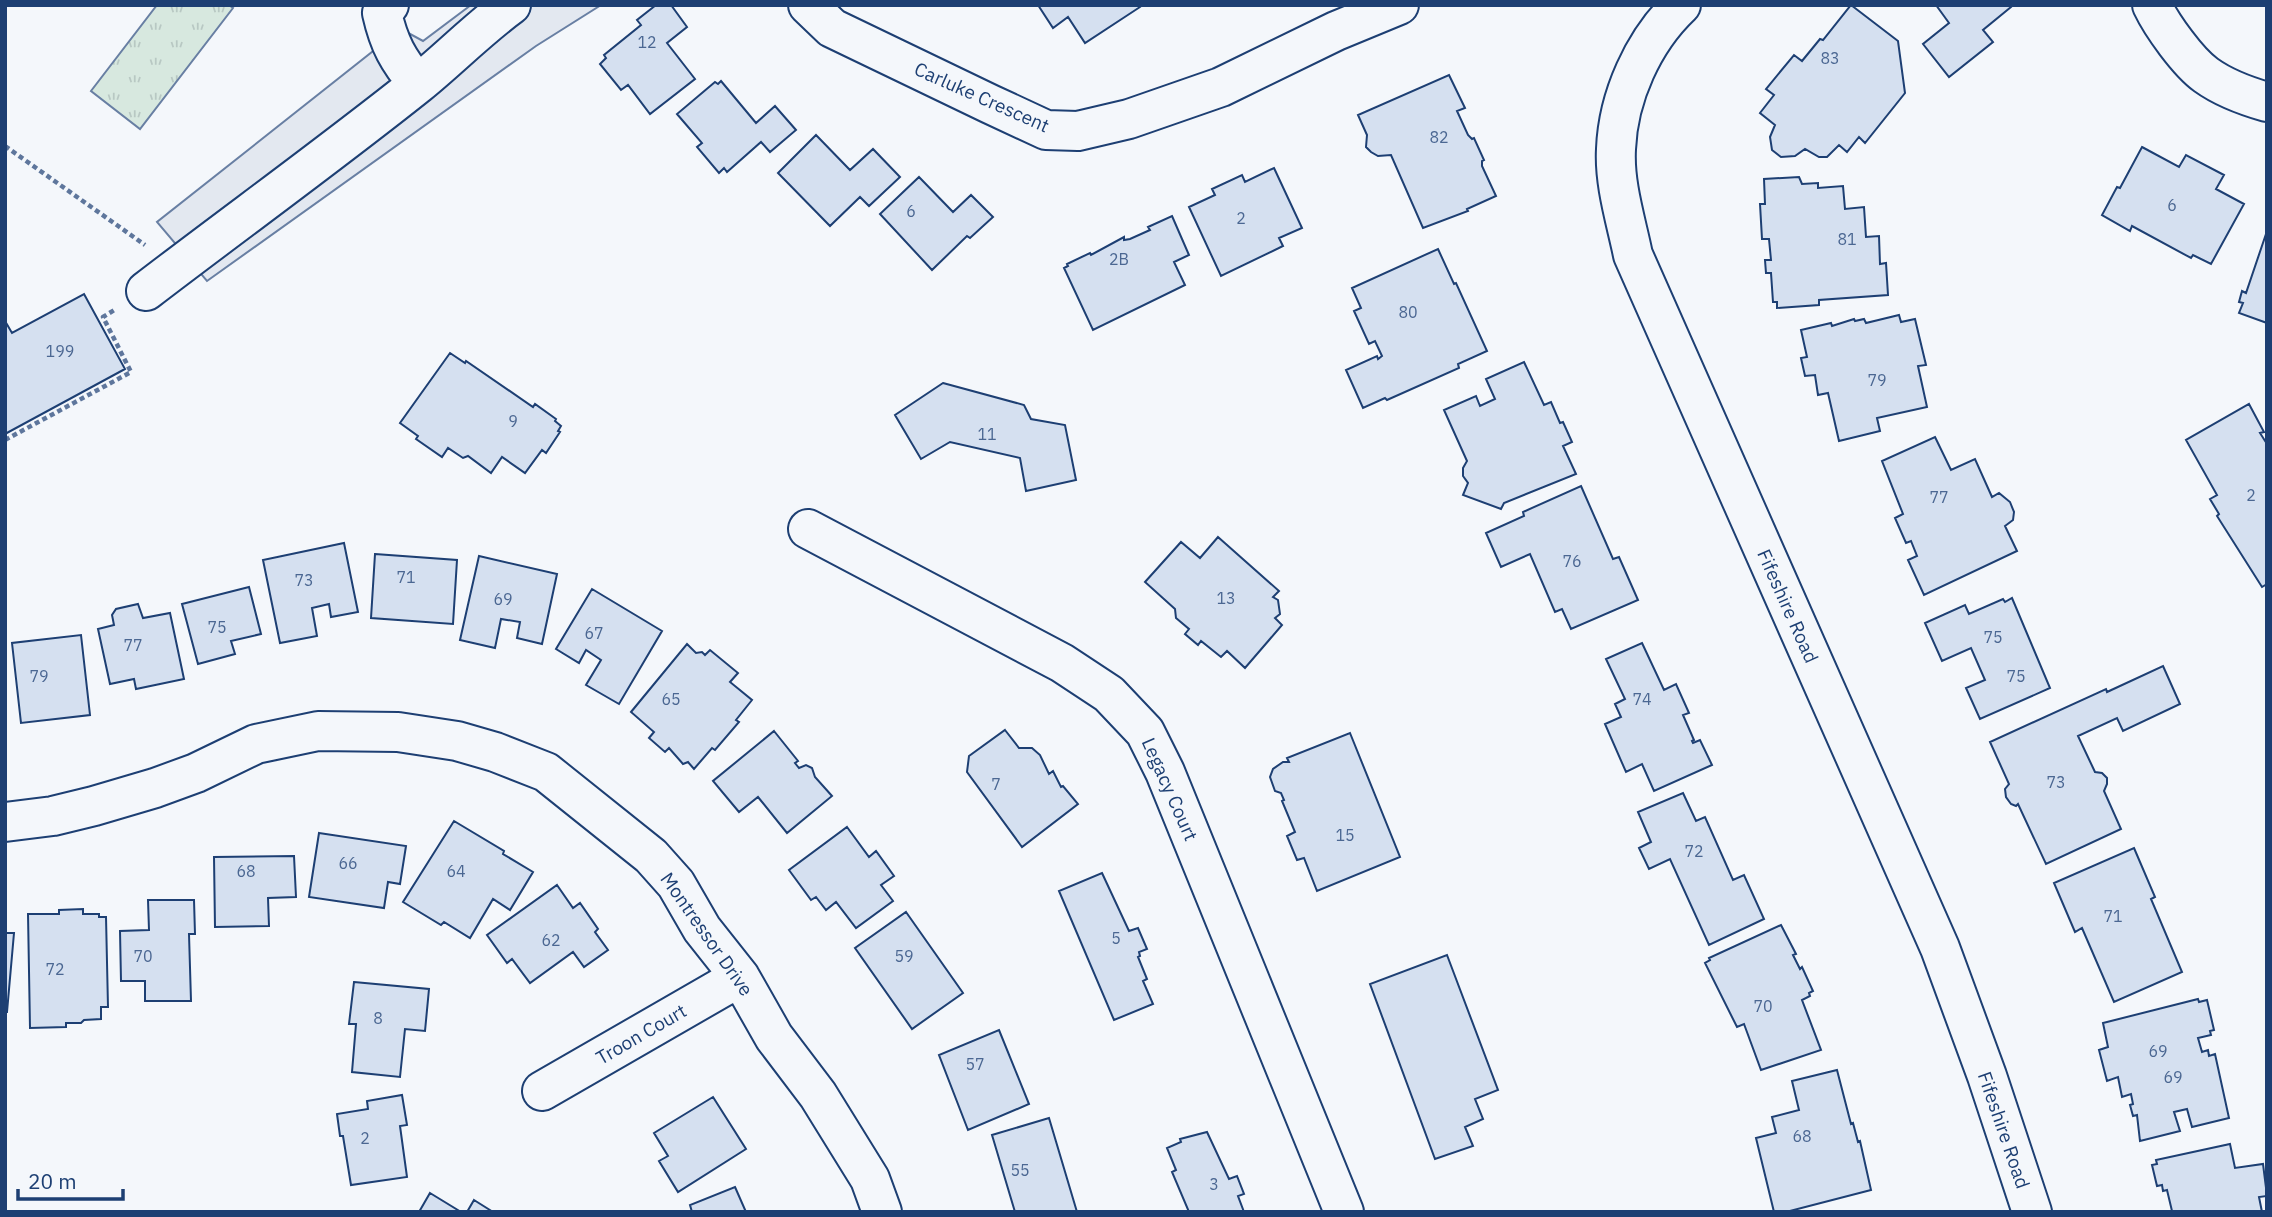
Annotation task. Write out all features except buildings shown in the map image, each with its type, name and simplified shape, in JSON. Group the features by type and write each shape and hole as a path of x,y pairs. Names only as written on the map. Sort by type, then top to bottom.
{"street":[{"path":"390,5 382,13 386,33 397,59 418,84"},
{"name":"Carluke Crescent","path":"808,5 832,28 990,104 1046,130 1077,131 1129,119 1221,87 1336,31 1399,5"},
{"name":"Fifeshire Road","path":"1681,5 1668,17 1641,58 1620,108 1615,150 1633,255 1940,948 1987,1076 2032,1212"},
{"path":"2152,5 2174,41 2205,74 2245,96 2267,102"},
{"path":"146,292 418,84 476,35 494,10"},
{"name":"Legacy Court","path":"808,529 1062,663 1109,694 1145,732 1166,772 1344,1212"},
{"name":"Montressor Drive","path":"5,822 53,816 94,806 196,773 256,744 318,731 398,732 457,741 495,752 546,772 651,856 676,884 702,929 740,977 774,1037 818,1095 870,1179 882,1212"},
{"name":"Troon Court","path":"542,1091 740,977"}],"path":[{"path":"5,146 177,268"},
{"path":"5,440 131,372 103,317"}],"green space":[{"path":"157,5 229,5 233,8 140,129 91,91"}],"shaded area":[{"path":"471,5 601,5 536,46 207,281 157,222 401,29 423,41"}]}
